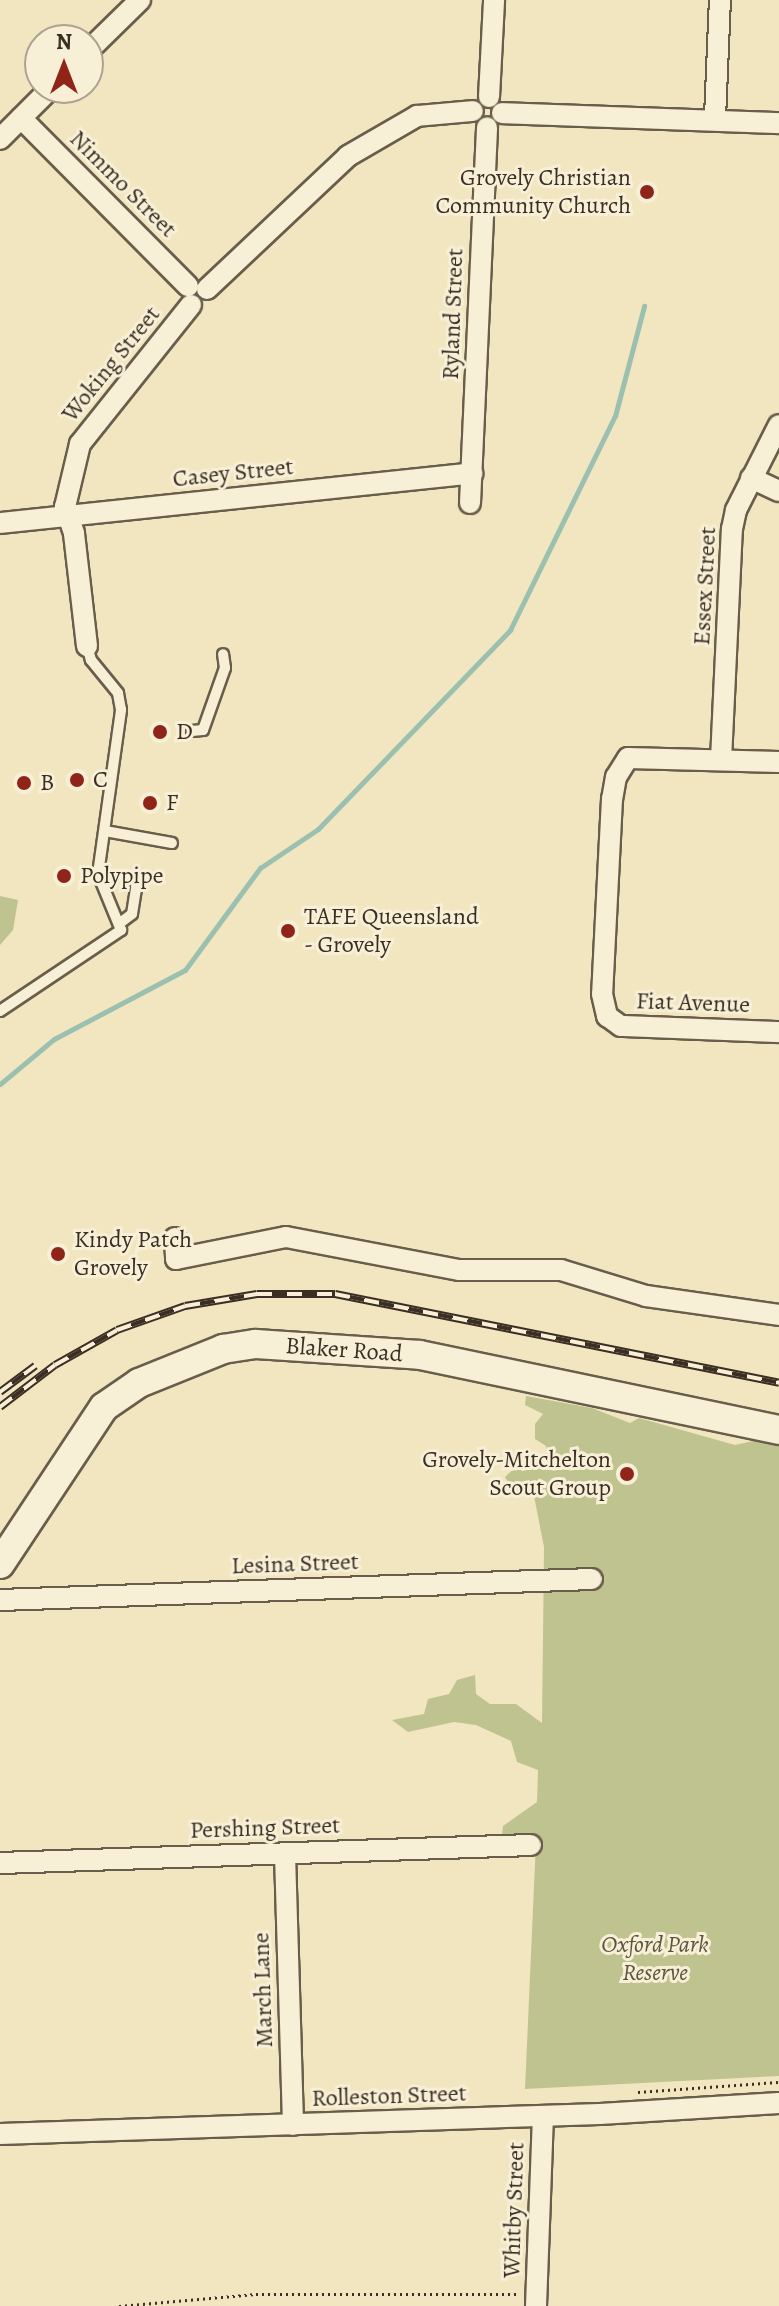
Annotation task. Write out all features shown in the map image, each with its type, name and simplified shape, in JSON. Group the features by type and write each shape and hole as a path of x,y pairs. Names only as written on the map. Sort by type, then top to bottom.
{"street":[{"path":"104,35 140,0"},
{"name":"Ryland Street","path":"470,503 494,0"},
{"path":"715,118 720,0"},
{"path":"0,139 35,104"},
{"name":"Woking Street","path":"87,646 65,507 80,444 195,293 348,156 417,116 488,112 715,118 779,123"},
{"name":"Nimmo Street","path":"21,118 195,293"},
{"name":"Essex Street","path":"721,760 732,529 751,478 779,425"},
{"name":"Casey Street","path":"0,523 472,473"},
{"path":"751,478 779,491"},
{"name":"Fiat Avenue","path":"721,760 628,758 616,777 612,799 602,994 607,1016 621,1026 779,1032"},
{"path":"721,760 779,762"},
{"path":"175,1238 176,1259 286,1237 459,1270 561,1270 646,1296 779,1315"},
{"name":"Blaker Road","path":"0,1564 104,1407 139,1383 223,1349 256,1344 420,1355 779,1430"},
{"name":"Lesina Street","path":"0,1600 592,1579"},
{"name":"Pershing Street","path":"0,1863 531,1845"},
{"name":"March Lane","path":"285,1854 293,2125"},
{"name":"Rolleston Street","path":"0,2134 543,2116 779,2103"},
{"name":"Whitby Street","path":"529,2300 543,2116"}],"lane":[{"path":"0,1011 119,933 120,923 99,886 121,710 118,693 91,660 87,646"},
{"path":"192,731 203,730 225,668 223,654"},
{"path":"105,831 172,843"},
{"path":"120,923 132,914 137,884"}],"path":[{"path":"629,2095 779,2082"},
{"path":"119,2306 256,2294 529,2300"}],"green space":[{"path":"0,896 18,900 13,930 0,945"},
{"name":"Oxford Park Reserve","path":"526,1396 592,1408 630,1423 639,1418 735,1445 762,1439 779,1443 779,2076 525,2089 536,1841 502,1836 503,1826 537,1802 538,1770 517,1762 511,1741 476,1725 454,1722 408,1732 392,1720 424,1714 428,1699 449,1694 457,1680 475,1675 476,1694 490,1704 516,1704 542,1723 544,1547 534,1496 512,1490 505,1477 524,1459 546,1462 546,1446 535,1439 535,1424 543,1414 525,1405"}],"waterway":[{"path":"0,1084 54,1039 185,970 260,868 318,829 510,630 615,416 644,306"}],"railway":[{"path":"0,1407 55,1365 117,1330 185,1306 257,1294 335,1294 779,1383"},
{"path":"0,1392 35,1366"}],"place":[{"name":"Grovely Christian Community Church","path":"647,192"},
{"name":"D","path":"160,732"},
{"name":"C","path":"77,780"},
{"name":"B","path":"24,783"},
{"name":"F","path":"150,803"},
{"name":"Polypipe","path":"64,876"},
{"name":"TAFE Queensland - Grovely","path":"288,931"},
{"name":"Kindy Patch Grovely","path":"58,1254"},
{"name":"Grovely-Mitchelton Scout Group","path":"627,1474"}]}
